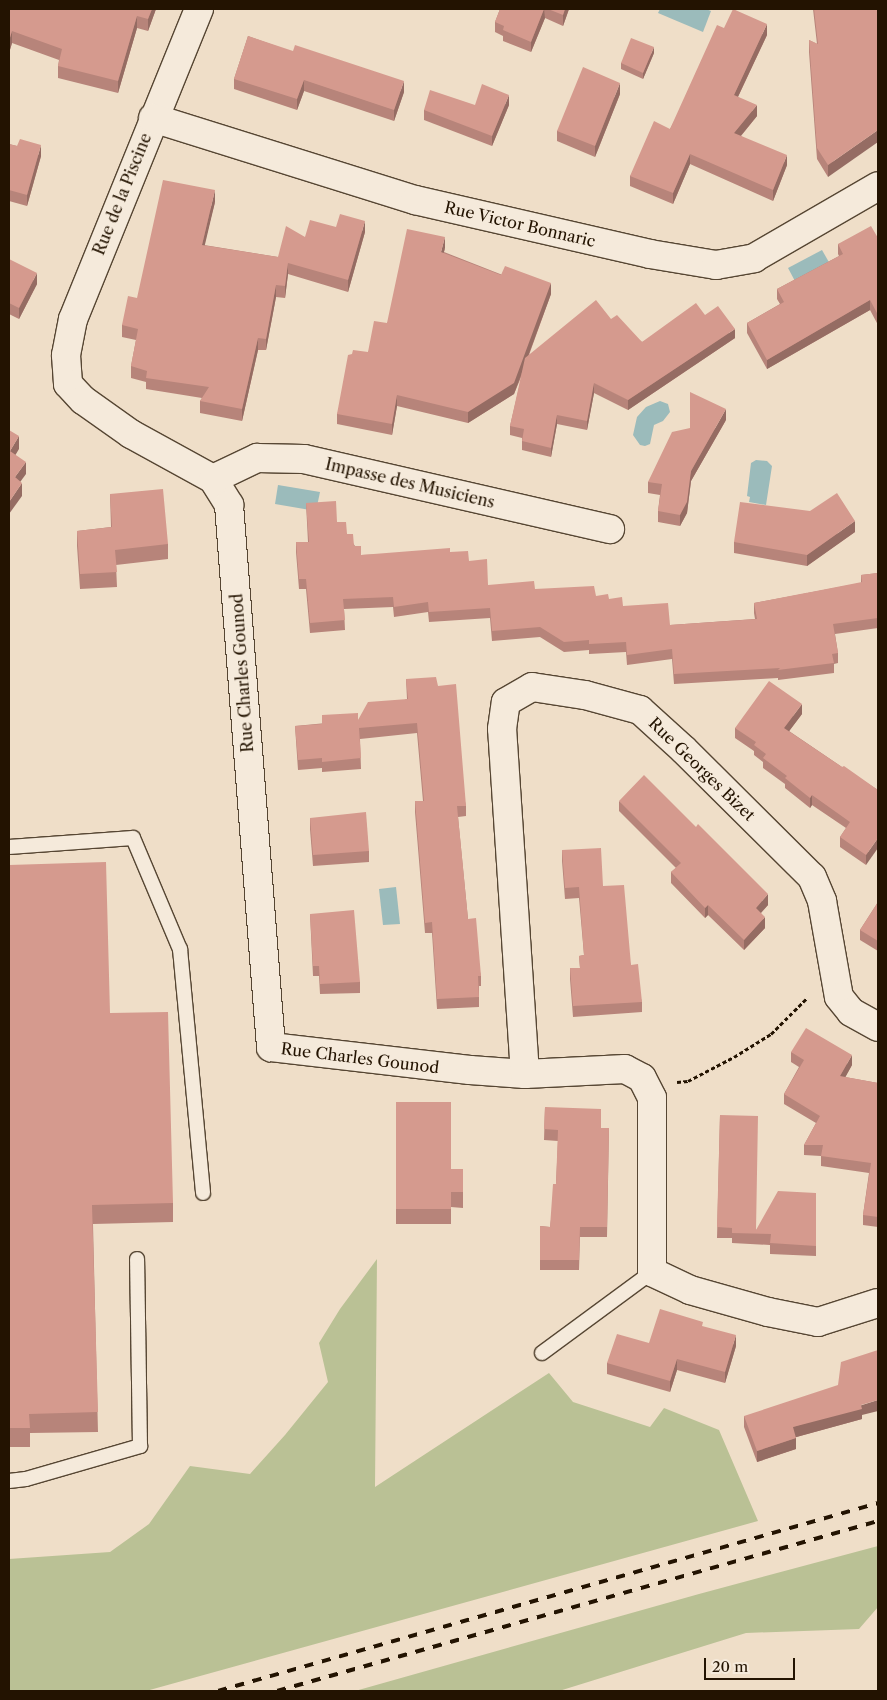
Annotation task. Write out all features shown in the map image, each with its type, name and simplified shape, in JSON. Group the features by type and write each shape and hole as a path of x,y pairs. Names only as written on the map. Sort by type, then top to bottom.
{"street":[{"name":"Rue de la Piscine","path":"68,384 66,356 73,319 153,118 199,9"},
{"name":"Rue Victor Bonnaric","path":"153,118 416,200 650,254 716,265 754,258 878,186"},
{"name":"Rue Charles Gounod","path":"68,384 84,400 132,434 213,478 229,504 271,1047 470,1070 525,1074 626,1069 642,1078 646,1086"},
{"name":"Impasse des Musiciens","path":"213,478 256,458 304,459 610,529"},
{"name":"Rue Georges Bizet","path":"525,1074 502,728 506,702 532,687 584,695 640,710 684,750 812,877 822,901 839,997 851,1012 878,1027"},
{"path":"646,1086 652,1098 652,1272 690,1290 768,1312 818,1322 878,1303"}],"lane":[{"path":"9,847 133,838 180,949 203,1192"},
{"path":"9,1481 26,1479 140,1446 137,1259"},
{"path":"542,1353 652,1272"}],"path":[{"path":"646,1086 688,1081 734,1057 771,1034 834,973"}],"green space":[{"path":"377,1259 375,1487 549,1373 573,1402 650,1427 664,1408 719,1430 758,1521 146,1691 9,1691 9,1559 110,1552 149,1524 190,1466 250,1474 328,1382 319,1343 340,1309"},
{"path":"878,1546 878,1607 859,1629 746,1633 559,1691 355,1691 699,1594"}],"water":[{"path":"660,9 706,9 711,11 703,32 658,13"},
{"path":"822,250 830,264 796,283 788,268"},
{"path":"660,401 668,404 670,412 663,421 654,425 650,444 640,445 633,435 637,417 646,407"},
{"path":"756,460 767,461 772,466 766,505 749,502 750,497 747,496 751,463"},
{"path":"278,485 320,492 316,511 275,504"},
{"path":"396,887 400,924 383,925 379,889"}],"building":[{"path":"9,9 152,9 148,19 137,16 118,81 58,66 62,49 12,31 9,41"},
{"path":"500,9 544,9 531,42 503,30 504,26 495,22"},
{"path":"548,9 565,9 563,15"},
{"path":"733,9 767,24 734,95 757,105 734,133 787,155 773,190 690,154 673,193 630,176 654,121 670,129 717,25 724,28"},
{"path":"814,9 878,9 878,130 828,165 817,148 809,40 818,44"},
{"path":"248,36 293,51 295,45 404,81 394,110 304,80 297,99 234,79"},
{"path":"631,38 654,47 643,73 621,63"},
{"path":"583,67 620,83 595,146 557,131"},
{"path":"482,84 509,95 492,136 424,110 430,90 475,105"},
{"path":"20,139 41,145 27,195 9,190 9,144 17,146"},
{"path":"163,180 215,190 202,245 278,257 286,226 305,237 310,220 336,227 340,214 365,221 348,280 288,263 285,286 276,285 266,339 258,338 242,409 200,401 209,387 146,378 147,371 131,366 138,329 122,325 128,296 137,298"},
{"path":"871,226 878,238 878,315 870,300 767,360 747,323 784,302 777,289 843,254 838,244"},
{"path":"407,229 445,237 441,252 501,275 505,266 551,283 514,383 468,412 397,395 392,424 337,414 348,355 352,354 353,350 368,352 374,321 387,323"},
{"path":"9,259 37,273 19,308 9,303"},
{"path":"596,300 611,319 617,315 642,342 696,303 705,315 718,306 735,329 628,400 594,383 587,421 557,415 551,448 522,441 524,429 510,426 525,358"},
{"path":"690,392 726,409 691,471 687,502 680,515 658,511 662,484 648,482 672,432 690,428"},
{"path":"9,430 19,436 10,451 26,462 15,477 22,483 9,502"},
{"path":"163,489 168,544 115,550 117,572 80,574 77,531 112,527 110,494"},
{"path":"837,493 855,521 807,555 734,542 740,502 810,511"},
{"path":"336,501 337,522 346,522 347,534 353,534 354,546 361,546 361,555 450,548 450,552 468,551 469,561 487,559 488,585 534,581 535,589 594,586 596,596 608,594 609,599 622,597 623,606 668,603 670,625 757,619 754,603 862,582 861,575 878,573 878,618 833,624 838,653 832,654 834,663 778,670 780,668 674,674 672,649 627,655 626,642 589,644 589,640 564,642 540,627 492,631 490,608 429,612 428,602 394,607 393,597 343,599 345,620 310,623 306,579 299,579 296,542 309,542 306,503"},
{"path":"436,677 438,686 456,684 466,806 457,806 468,919 476,918 481,976 478,976 479,997 437,999 432,922 425,923 415,801 424,801 417,723 359,728 361,758 322,762 322,758 298,760 295,726 322,724 322,715 358,713 358,720 368,702 408,699 406,679"},
{"path":"769,681 802,704 784,728 878,790 878,838 866,855 840,837 850,822 812,795 810,798 785,778 787,776 763,758 766,754 754,745 756,742 735,728"},
{"path":"644,775 696,827 698,824 768,894 756,908 765,917 744,940 708,905 705,908 671,872 681,863 619,801"},
{"path":"366,812 369,851 313,855 310,818"},
{"path":"601,848 603,886 624,885 631,965 638,964 642,1002 573,1006 570,968 580,968 579,956 584,955 579,887 565,888 562,850"},
{"path":"106,862 110,1013 168,1012 173,1203 92,1205 98,1412 29,1414 30,1428 9,1428 9,865"},
{"path":"878,902 878,941 860,930"},
{"path":"354,910 360,982 320,984 319,966 313,966 310,914"},
{"path":"806,1028 852,1055 840,1076 878,1083 878,1217 863,1215 871,1163 821,1156 823,1145 804,1145 820,1116 784,1094 804,1060 791,1052"},
{"path":"396,1102 451,1102 451,1169 463,1169 463,1192 451,1192 451,1209 396,1209"},
{"path":"545,1107 601,1109 601,1128 609,1128 607,1227 580,1227 579,1260 540,1260 540,1226 550,1227 553,1184 556,1184 558,1130 544,1129"},
{"path":"720,1115 758,1116 756,1230 778,1191 816,1193 816,1246 770,1243 771,1234 732,1233 732,1228 717,1227"},
{"path":"660,1309 703,1322 702,1326 736,1335 725,1372 677,1359 670,1381 607,1363 617,1334 649,1343"},
{"path":"878,1350 878,1400 861,1405 862,1409 793,1427 796,1438 757,1451 744,1416 838,1385 841,1362"}],"railway":[{"path":"218,1691 878,1503"},
{"path":"277,1691 878,1521"}]}
